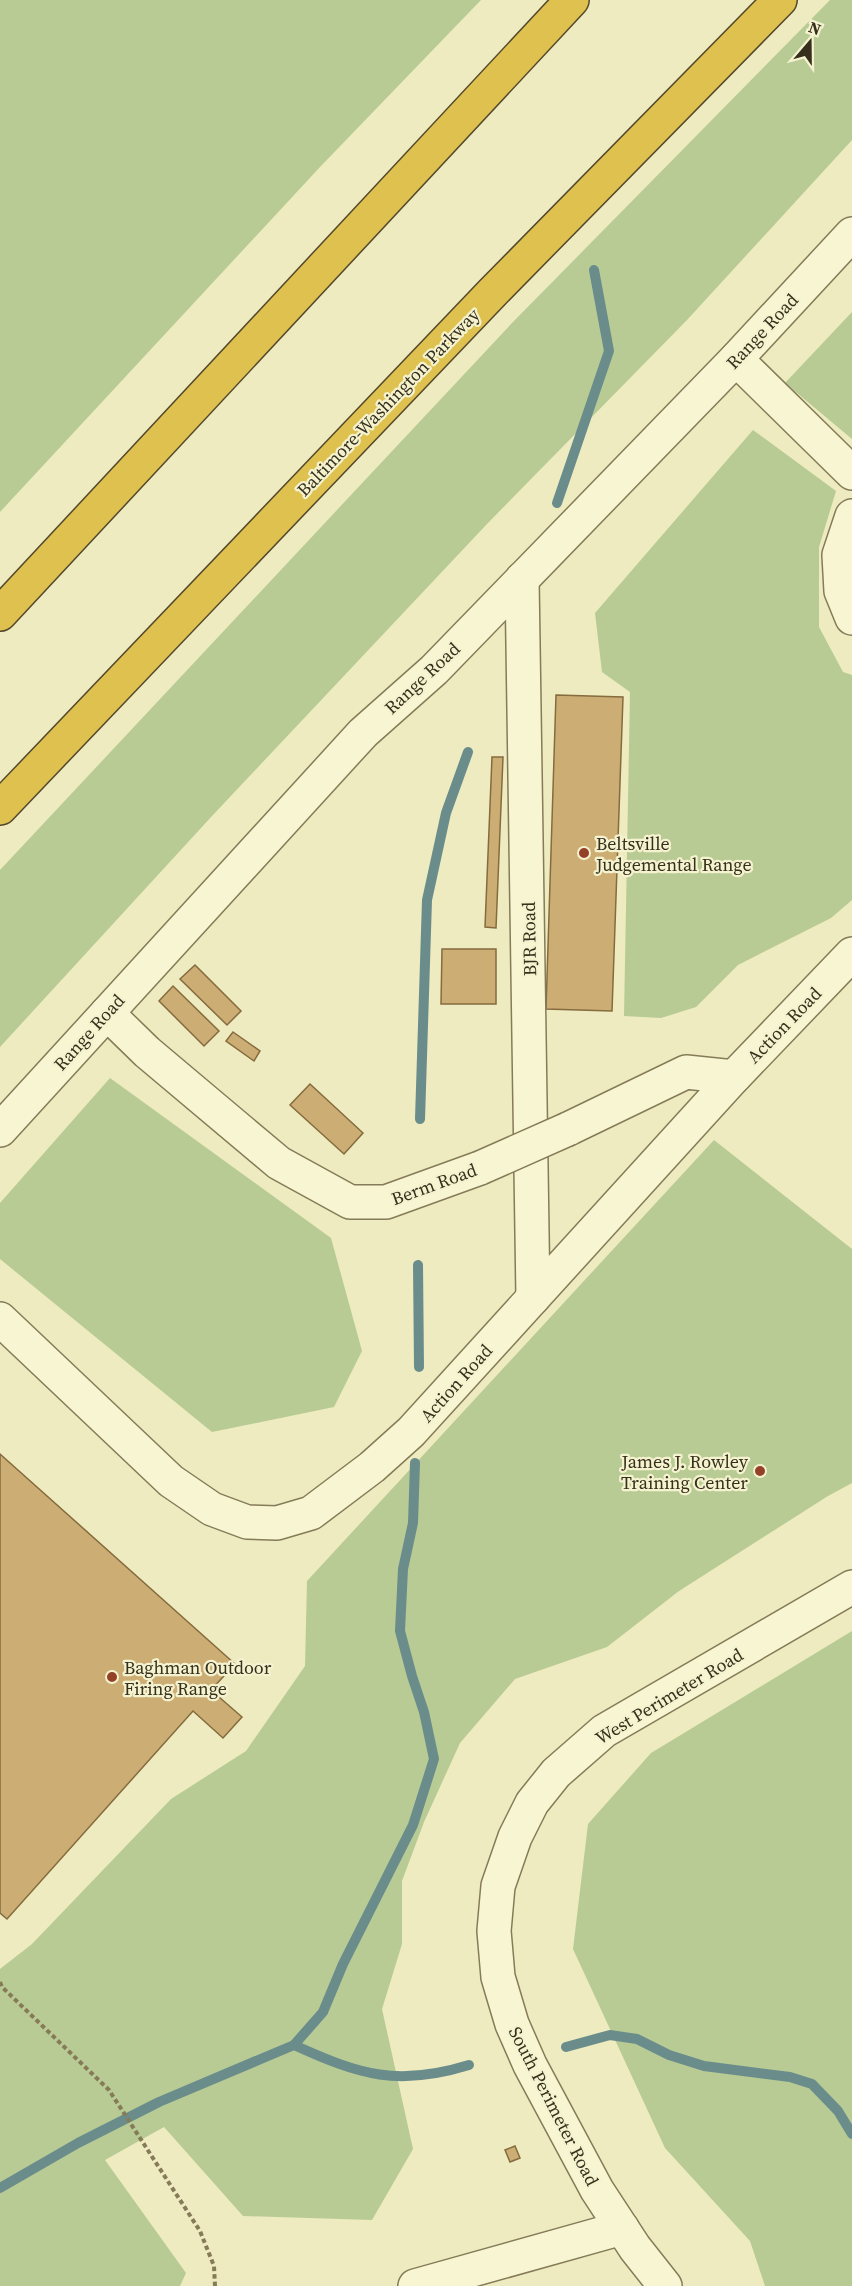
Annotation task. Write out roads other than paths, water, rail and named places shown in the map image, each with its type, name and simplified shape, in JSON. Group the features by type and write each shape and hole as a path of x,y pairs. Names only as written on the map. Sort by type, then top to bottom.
{"highway":[{"path":"0,614 573,0"},
{"name":"Baltimore-Washington Parkway","path":"0,808 492,293 780,0"}],"lane":[{"name":"Range Road","path":"0,1130 363,733 434,670 736,359 852,234"},
{"path":"736,359 852,473"},
{"path":"852,516 839,555 841,591 852,618"},
{"name":"BJR Road","path":"522,579 533,1298"},
{"name":"Action Road","path":"0,1319 171,1481 212,1509 247,1522 278,1523 311,1513 372,1467 411,1432 734,1077 852,954"},
{"name":"Berm Road","path":"107,1013 147,1052 279,1163 350,1202 386,1202 480,1168 568,1129 686,1072 734,1077"},
{"name":"West Perimeter Road","path":"515,1837 532,1803 556,1773 604,1731 852,1587"},
{"name":"South Perimeter Road","path":"515,1837 498,1886 494,1931 498,1977 512,2024 530,2064 597,2190 665,2286"},
{"path":"415,2286 622,2228"}],"waterway":[{"path":"557,503 609,351 594,270"},
{"path":"420,1119 427,900 446,813 468,752"},
{"path":"418,1265 419,1367"},
{"path":"0,2188 78,2143 159,2102 294,2045 323,2012 343,1964 413,1825 434,1759 424,1712 400,1631 403,1569 413,1523 415,1463"},
{"path":"566,2047 610,2035 637,2039 669,2055 704,2066 790,2077 812,2084 838,2111 852,2134"},
{"path":"294,2045 339,2064 380,2074 421,2075 469,2065"}],"place":[{"name":"Beltsville Judgemental Range","path":"584,853"},
{"name":"James J. Rowley Training Center","path":"760,1471"},
{"name":"Baghman Outdoor Firing Range","path":"112,1677"}]}
